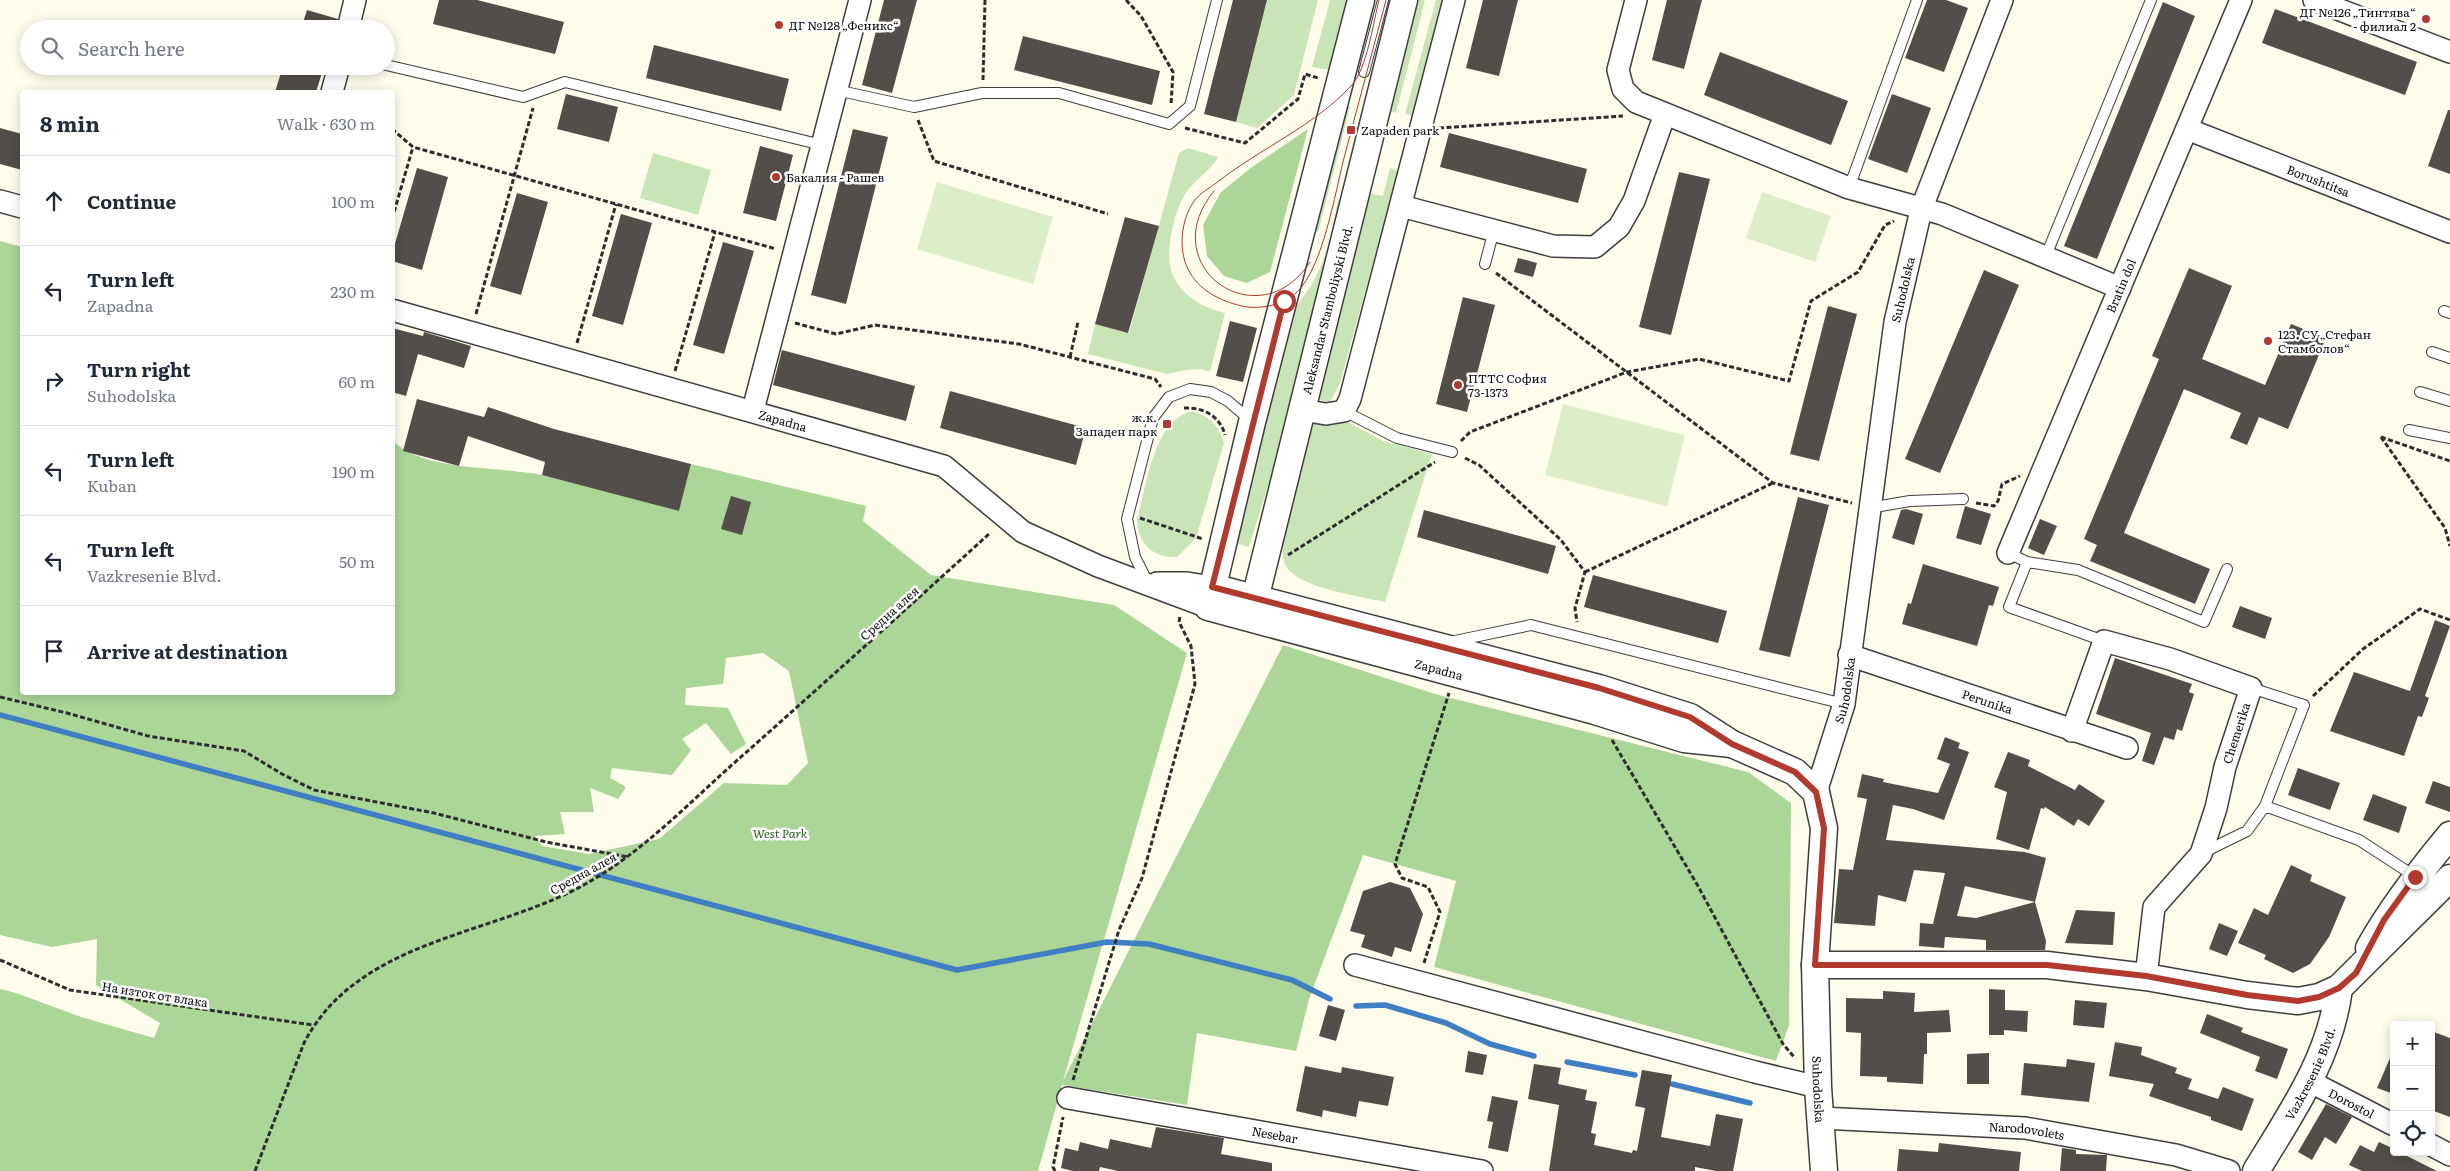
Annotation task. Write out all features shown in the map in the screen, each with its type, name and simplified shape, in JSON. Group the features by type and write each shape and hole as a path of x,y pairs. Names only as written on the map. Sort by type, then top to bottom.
{"street":[{"path":"350,20 355,0"},
{"path":"753,410 860,0"},
{"path":"1210,597 1252,422 1361,0"},
{"name":"Aleksandar Stamboliyski Blvd.","path":"1252,608 1404,0"},
{"path":"1302,410 1326,414 1344,411 1350,399 1454,0"},
{"path":"1636,0 1618,70 1623,89 1636,102 1849,188 1922,210 1942,214 2120,288"},
{"name":"Suhodolska","path":"1824,1171 1818,1087 1815,965 1824,828 1816,792 1844,704 1849,655 1895,322 1922,210 2002,0"},
{"name":"Bratin dol","path":"2018,558 2042,472 2241,0"},
{"path":"2314,0 2450,52"},
{"path":"333,90 337,75"},
{"path":"1401,206 1553,246 1595,246 1619,227 1634,201 1665,114"},
{"name":"Borushtitsa","path":"2187,128 2450,232"},
{"path":"0,201 20,206"},
{"name":"Zapadna","path":"395,311 753,410 944,466 1023,532 1098,566 1149,584 1187,583 1210,597 1252,608 1434,645 1599,688 1690,717 1732,744 1795,772 1816,792"},
{"name":"Zapadna","path":"1252,608 1455,674 1595,711 1684,739 1732,744"},
{"path":"2072,731 2104,641"},
{"name":"Chemerika","path":"2104,641 2170,659 2251,688 2225,767 2216,808 2201,854 2154,907 2146,976"},
{"name":"Perunika","path":"1849,655 2127,748"},
{"name":"Vazkresenie Blvd.","path":"2256,1171 2309,1081 2329,1040 2348,980 2384,920 2435,883 2450,835"},
{"path":"1355,965 1419,980 1755,1072 1818,1087"},
{"path":"1815,965 2047,965 2146,976 2247,995 2298,1001 2319,997 2348,980"},
{"name":"Dorostol","path":"2309,1081 2390,1123"},
{"name":"Nesebar","path":"1068,1098 1482,1171"},
{"name":"Narodovolets","path":"1821,1118 2025,1128 2176,1155 2229,1171"},
{"path":"2435,1147 2450,1155"}],"lane":[{"path":"836,90 914,107 982,93 1059,93 1169,124 1190,106 1217,0"},
{"path":"1364,72 1383,0"},
{"path":"1849,188 1918,0"},
{"path":"2045,258 2151,0"},
{"path":"395,67 523,97 565,82 822,145"},
{"path":"1485,264 1494,230"},
{"path":"2432,352 2450,358"},
{"path":"1149,584 1135,557 1127,519 1153,418 1169,397 1190,389 1211,392 1228,402 1252,422"},
{"path":"2420,392 2450,401"},
{"path":"1344,411 1397,438 1452,452"},
{"path":"2409,430 2450,438"},
{"path":"1869,508 1910,501 1963,500"},
{"path":"2104,641 2010,607 2018,558 2078,570 2204,622 2227,568"},
{"path":"1434,645 1531,625 1844,704"},
{"path":"2201,854 2247,831 2265,806 2304,705 2251,688"},
{"path":"2265,806 2359,840 2435,883"}],"path":[{"path":"982,93 984,0"},
{"path":"1126,0 1141,16 1173,72 1169,124 1246,144 1298,100 1305,74"},
{"path":"471,332 538,92"},
{"path":"914,107 934,161 1108,214"},
{"path":"1420,131 1627,116"},
{"path":"395,132 413,147 794,254"},
{"path":"395,209 413,147"},
{"path":"572,360 616,204"},
{"path":"1286,557 1452,452 1470,432 1627,372 1699,359 1789,381 1810,301 1858,272 1885,225 1922,210"},
{"path":"670,387 715,232"},
{"path":"1485,264 1773,483 1869,508"},
{"path":"777,319 836,334 875,325 1019,344 1155,379 1169,397"},
{"path":"1070,357 1078,322"},
{"path":"1180,409 1198,409 1215,416 1223,428 1227,444"},
{"path":"2450,461 2381,437 2445,528 2450,546"},
{"path":"1452,452 1479,465 1486,471 1561,540 1585,572"},
{"path":"1963,500 1987,507 1994,506 1998,501 2002,484 2025,474 2042,472"},
{"path":"1579,637 1575,608 1585,572 1773,483"},
{"path":"1134,516 1200,538"},
{"name":"Средна алея","path":"255,1171 304,1043 313,1025 322,1012 354,984 399,956 557,898 614,867 628,857 821,687 989,534"},
{"path":"2304,705 2363,649 2420,609 2450,620"},
{"path":"1055,1171 1053,1167 1068,1098 1119,930 1142,878 1195,684 1191,646 1179,622 1180,615"},
{"path":"1419,980 1440,912 1428,887 1402,878 1395,864 1455,674"},
{"path":"0,697 67,713 148,736 244,751 282,774 314,790 434,813 546,842 628,857"},
{"path":"1595,711 1698,886 1783,1044 1795,1058"},
{"name":"На изток от влака","path":"0,960 70,990 313,1025"}],"green space":[{"path":"1267,0 1318,0 1294,95 1257,128 1236,122"},
{"path":"1330,0 1348,0 1329,70 1312,67"},
{"path":"1414,0 1425,0 1396,113 1386,110"},
{"path":"1436,0 1445,0 1414,116 1405,114"},
{"path":"1342,106 1350,107 1319,229 1305,249"},
{"path":"1308,129 1270,272 1247,283 1224,276 1207,256 1203,225 1221,192 1252,167"},
{"path":"1188,148 1218,157 1187,191 1178,208 1170,242 1170,264 1176,281 1186,294 1209,308 1225,313 1210,372 1200,369 1167,374 1088,354 1095,324 1129,333 1179,153"},
{"path":"653,153 711,170 698,215 640,198"},
{"path":"1390,168 1398,171 1340,383 1330,402 1319,400 1368,193 1383,196"},
{"path":"937,182 1053,217 1033,284 917,249"},
{"path":"1762,192 1831,216 1815,262 1746,238"},
{"path":"1338,200 1346,202 1286,428 1249,547 1238,544 1237,534 1287,327 1295,308 1311,286 1322,264 1330,240"},
{"name":"West Park","path":"0,241 20,246 20,695 395,695 395,442 407,451 423,458 443,463 542,475 594,487 679,511 691,464 866,506 863,521 931,575 1114,605 1187,653 1063,1081 1283,645 1435,694 1748,772 1791,803 1789,1025 1776,1061 1434,967 1456,881 1363,855 1309,999 1296,1051 1197,1033 1187,1105 1062,1085 1038,1171 0,1171 0,989 81,1017 154,1038 160,1023 96,985 97,939 52,947 0,935","holes":["763,653 789,671 808,763 787,785 724,783 659,839 589,854 542,846 535,836 565,834 560,812 594,812 590,788 618,799 626,787 610,778 612,768 672,775 691,750 682,739 706,723 731,754 746,744 728,708 685,705 686,688 723,684 726,658"]},
{"path":"1563,404 1685,435 1667,506 1545,475"},
{"path":"1193,411 1213,422 1224,443 1196,538 1177,557 1169,557 1154,552 1144,543 1140,536 1137,520 1160,440 1169,427 1180,417"},
{"path":"1344,420 1383,441 1432,454 1385,602 1333,591 1306,581 1287,568 1283,558 1283,542 1313,422 1334,424"}],"building":[{"path":"439,0 477,0 564,22 555,54 433,24"},
{"path":"884,0 917,0 892,93 862,85"},
{"path":"1233,0 1267,0 1236,122 1204,114"},
{"path":"1483,0 1518,0 1499,76 1466,68"},
{"path":"1667,0 1702,0 1684,69 1652,60"},
{"path":"1927,0 1946,0 1968,8 1944,72 1905,58"},
{"path":"2163,2 2195,16 2097,259 2064,246"},
{"path":"2275,9 2417,62 2405,95 2262,43"},
{"path":"307,10 338,19 338,20 304,20"},
{"path":"1023,36 1160,71 1152,105 1014,70"},
{"path":"654,45 789,79 781,111 646,78"},
{"path":"1720,52 1848,101 1831,145 1704,95"},
{"path":"280,75 321,75 317,90 276,90"},
{"path":"566,94 618,107 609,142 557,129"},
{"path":"1892,94 1931,108 1907,173 1868,159"},
{"path":"2448,110 2450,110 2450,174 2428,166"},
{"path":"0,128 20,133 20,169 0,164"},
{"path":"853,129 888,137 846,304 811,295"},
{"path":"1449,133 1587,169 1578,203 1440,167"},
{"path":"760,146 793,155 776,221 743,213"},
{"path":"417,168 448,177 422,270 395,262 395,244"},
{"path":"1679,172 1710,179 1671,335 1639,327"},
{"path":"517,193 548,202 521,295 490,286"},
{"path":"621,214 652,223 623,325 592,316"},
{"path":"1125,217 1159,226 1128,333 1095,324"},
{"path":"723,242 754,251 724,354 693,345"},
{"path":"1518,258 1537,263 1533,277 1514,272"},
{"path":"2189,268 2232,286 2202,359 2265,385 2291,324 2326,338 2288,429 2259,417 2247,445 2230,438 2241,413 2184,389 2124,533 2210,569 2195,604 2090,561 2097,545 2084,539 2159,359 2152,356"},
{"path":"1984,270 2019,285 1940,473 1905,459"},
{"path":"1463,297 1495,305 1467,412 1436,404"},
{"path":"1828,306 1857,314 1819,461 1790,454"},
{"path":"1230,321 1257,328 1243,382 1216,376"},
{"path":"395,329 423,336 424,332 471,346 464,368 418,354 406,396 395,393"},
{"path":"782,350 915,386 906,421 773,385"},
{"path":"950,391 1086,428 1076,465 940,428"},
{"path":"417,399 484,417 488,407 554,429 691,464 679,511 542,475 545,462 468,436 459,466 403,451"},
{"path":"731,496 751,502 742,535 721,529"},
{"path":"1798,497 1829,505 1790,657 1759,650"},
{"path":"1965,506 1991,514 1981,545 1956,538"},
{"path":"1906,509 1923,514 1914,545 1892,538 1901,510"},
{"path":"1424,510 1556,546 1548,574 1417,537"},
{"path":"2040,519 2057,526 2044,555 2028,548"},
{"path":"1923,564 1999,587 1993,606 1989,605 1977,646 1902,624 1908,603 1911,604"},
{"path":"1593,575 1727,611 1718,643 1584,607"},
{"path":"2240,606 2272,618 2265,639 2232,627"},
{"path":"2435,620 2450,626 2425,696 2429,698 2422,717 2418,716 2404,756 2330,731 2354,672 2410,691"},
{"path":"2115,658 2192,684 2189,692 2194,694 2182,731 2177,729 2174,740 2164,737 2154,765 2142,761 2151,733 2096,714"},
{"path":"1945,737 1960,743 1958,748 1969,752 1944,820 1913,809 1893,805 1886,840 2025,852 2046,858 2035,902 2046,941 2045,950 1986,950 1986,940 1945,937 1944,948 1919,946 1920,923 1933,924 1945,873 1914,870 1906,902 1878,895 1875,926 1834,923 1839,869 1853,870 1867,799 1857,797 1862,774 1884,779 1883,782 1938,793 1950,764 1937,759","holes":["1965,886 2035,902 1976,918 1957,916"]},
{"path":"2008,752 2030,760 2028,766 2075,790 2079,784 2105,801 2089,826 2078,819 2074,826 2045,807 2044,809 2041,808 2029,850 1996,839 2007,792 1994,787"},
{"path":"2298,768 2340,783 2330,810 2288,795"},
{"path":"2433,781 2450,787 2450,812 2425,803"},
{"path":"2373,794 2407,807 2399,833 2363,820"},
{"path":"2291,865 2312,875 2310,881 2346,897 2329,937 2310,964 2293,973 2264,959 2266,955 2238,943 2254,908 2268,915"},
{"path":"1390,882 1410,888 1423,914 1411,952 1395,947 1392,957 1361,947 1365,935 1350,931 1363,891"},
{"path":"2076,910 2115,912 2113,945 2065,943"},
{"path":"2219,923 2238,931 2227,956 2209,949"},
{"path":"1989,989 2005,990 2005,1010 2028,1011 2027,1032 2004,1030 2004,1035 1989,1035"},
{"path":"1883,991 1915,993 1914,1012 1949,1010 1951,1032 1927,1033 1927,1054 1924,1054 1923,1084 1887,1082 1887,1077 1860,1076 1861,1033 1846,1032 1846,998 1883,999"},
{"path":"2075,1000 2107,1003 2104,1028 2073,1025"},
{"path":"1328,1005 1345,1010 1336,1041 1319,1036"},
{"path":"2207,1014 2243,1028 2241,1032 2288,1049 2277,1079 2255,1071 2260,1057 2200,1033"},
{"path":"2435,1032 2450,1038 2450,1117 2435,1111"},
{"path":"2115,1042 2142,1047 2141,1055 2177,1068 2175,1073 2192,1079 2188,1089 2218,1099 2223,1087 2254,1099 2242,1131 2211,1120 2211,1117 2149,1096 2154,1084 2109,1076"},
{"path":"1468,1051 1487,1055 1483,1075 1465,1072"},
{"path":"1989,1053 1989,1084 1967,1084 1967,1054"},
{"path":"2390,1058 2390,1093 2377,1088"},
{"path":"2067,1059 2095,1063 2089,1102 2021,1095 2024,1063 2066,1067"},
{"path":"1534,1064 1561,1068 1558,1084 1587,1090 1585,1100 1597,1102 1591,1133 1596,1134 1594,1145 1632,1153 1633,1150 1637,1151 1645,1108 1635,1106 1642,1070 1672,1075 1661,1137 1710,1146 1716,1114 1743,1119 1733,1171 1716,1171 1695,1167 1695,1171 1549,1171 1559,1105 1528,1099"},
{"path":"1305,1066 1341,1073 1342,1067 1394,1077 1388,1106 1359,1101 1356,1117 1323,1110 1322,1117 1296,1111"},
{"path":"1492,1096 1518,1101 1508,1152 1488,1148 1493,1122 1487,1121"},
{"path":"2326,1104 2352,1117 2336,1144 2325,1137 2312,1160 2298,1152"},
{"path":"1156,1127 1224,1138 1221,1154 1272,1163 1272,1171 1118,1171 1100,1167 1099,1171 1073,1171 1061,1168 1065,1148 1078,1151 1080,1142 1108,1149 1110,1139 1151,1148"},
{"path":"2379,1142 2390,1147 2390,1156 2407,1156 2437,1171 2362,1171 2349,1165 2360,1145 2374,1152"},
{"path":"1939,1143 2021,1152 2019,1171 1897,1171 1899,1149 1938,1152"},
{"path":"2062,1148 2076,1150 2076,1154 2107,1155 2106,1171 2060,1171"}],"waterway":[{"path":"0,715 957,970 1107,942 1149,944 1292,980 1330,999"},
{"path":"1356,1006 1385,1005 1446,1023 1490,1044 1534,1056"},
{"path":"1567,1062 1635,1075"},
{"path":"1672,1084 1750,1103"}],"tram line":[{"path":"1379,0 1365,57 1357,78 1351,86 1321,113 1235,169 1194,201 1186,217 1182,235 1183,253 1192,276 1210,294 1242,306 1264,307 1279,303 1292,296 1306,280 1314,265 1327,229 1386,0"},
{"path":"1214,191 1198,219 1196,245 1204,267 1220,284 1241,294 1265,295 1289,285 1310,262"}],"place":[{"name":"ДГ №126 „Тинтява“ - филиал 2","path":"2426,19"},
{"name":"ДГ №128 „Феникс“","path":"779,25"},
{"name":"Zapaden park","path":"1351,130"},
{"name":"Бакалия - Рашев","path":"776,177"},
{"name":"123. СУ „Стефан Стамболов“","path":"2268,341"},
{"name":"ПТТС София 73-1373","path":"1458,385"},
{"name":"ж.к. Западен парк","path":"1167,424"}],"route":[{"path":"1284,301 1212,587 1599,688 1690,717 1732,744 1795,772 1816,792 1824,828 1815,965 2047,965 2146,976 2247,995 2298,1001 2319,997 2339,988 2356,973 2384,920 2415,877"}]}
